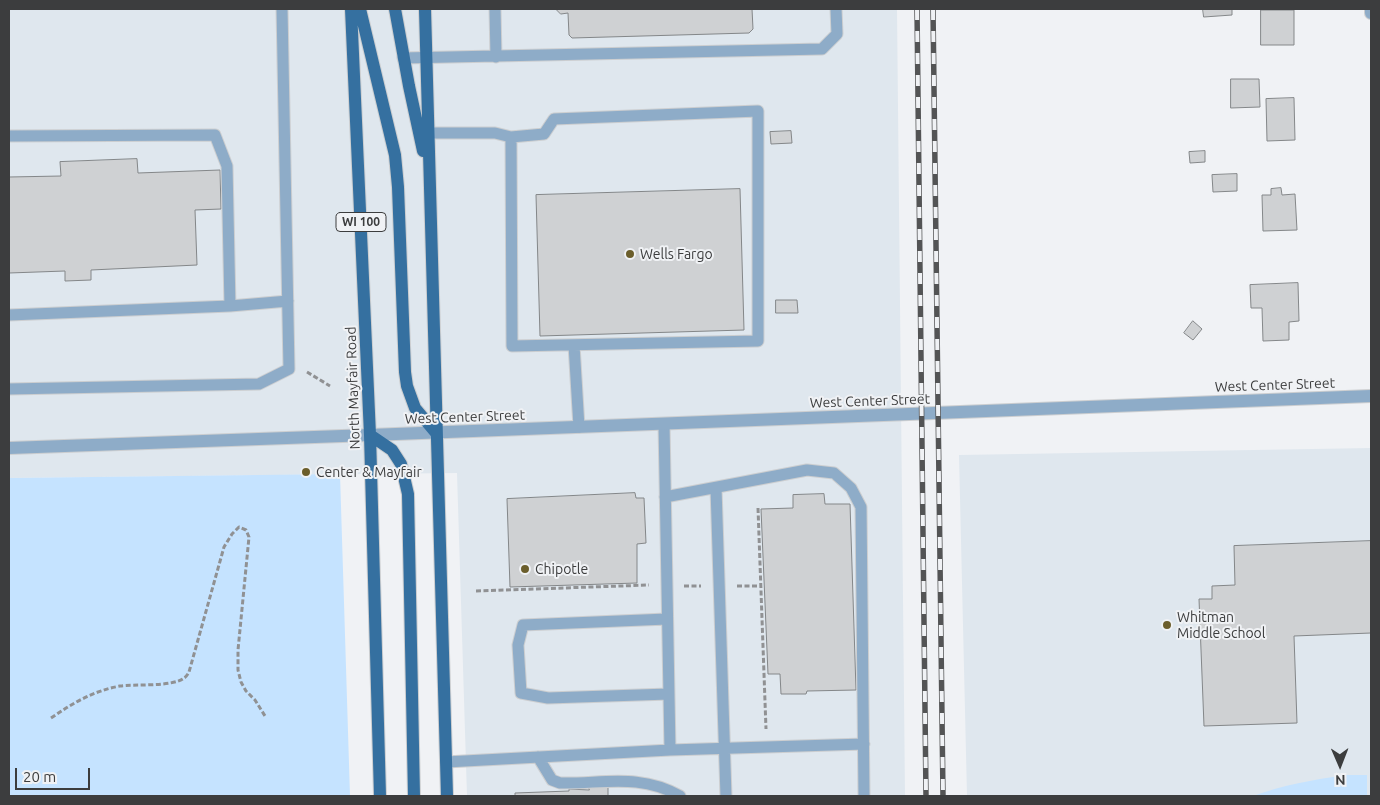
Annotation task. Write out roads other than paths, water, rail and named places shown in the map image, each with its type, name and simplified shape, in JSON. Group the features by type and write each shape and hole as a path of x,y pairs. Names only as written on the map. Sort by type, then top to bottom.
{"main road":[{"name":"North Mayfair Road","path":"351,9 370,435 380,796"},
{"path":"360,9 395,156 407,386 415,408 436,433"},
{"path":"395,9 429,183"},
{"path":"425,9 447,796"},
{"path":"370,435 392,450 401,464 408,494 414,796"}],"street":[{"name":"West Center Street","path":"9,448 578,428 1371,396"}],"lane":[{"path":"9,388 259,384 289,369 282,9"},
{"path":"495,9 496,56"},
{"path":"404,58 822,49 837,34 836,9"},
{"path":"428,133 495,133 511,137 544,134 554,119 758,111 758,340 512,346 511,137"},
{"path":"9,136 215,135 227,166 230,306"},
{"path":"9,315 230,306 288,301"},
{"path":"574,345 578,428"},
{"path":"664,424 670,750"},
{"path":"665,497 807,470 834,473 851,488 861,507 864,796"},
{"path":"716,488 723,750 726,796"},
{"path":"667,619 523,625 518,646 521,693 548,698 668,694"},
{"path":"446,762 670,750 723,750 864,744"},
{"path":"538,757 552,780 560,783 620,781 646,783 666,788 680,796"}],"railway":[{"path":"917,9 926,796"},
{"path":"933,9 943,796"}],"place":[{"name":"Wells Fargo","path":"630,254"},
{"name":"Center & Mayfair","path":"306,472"},
{"name":"Chipotle","path":"525,569"},
{"name":"Whitman Middle School","path":"1167,625"}]}
